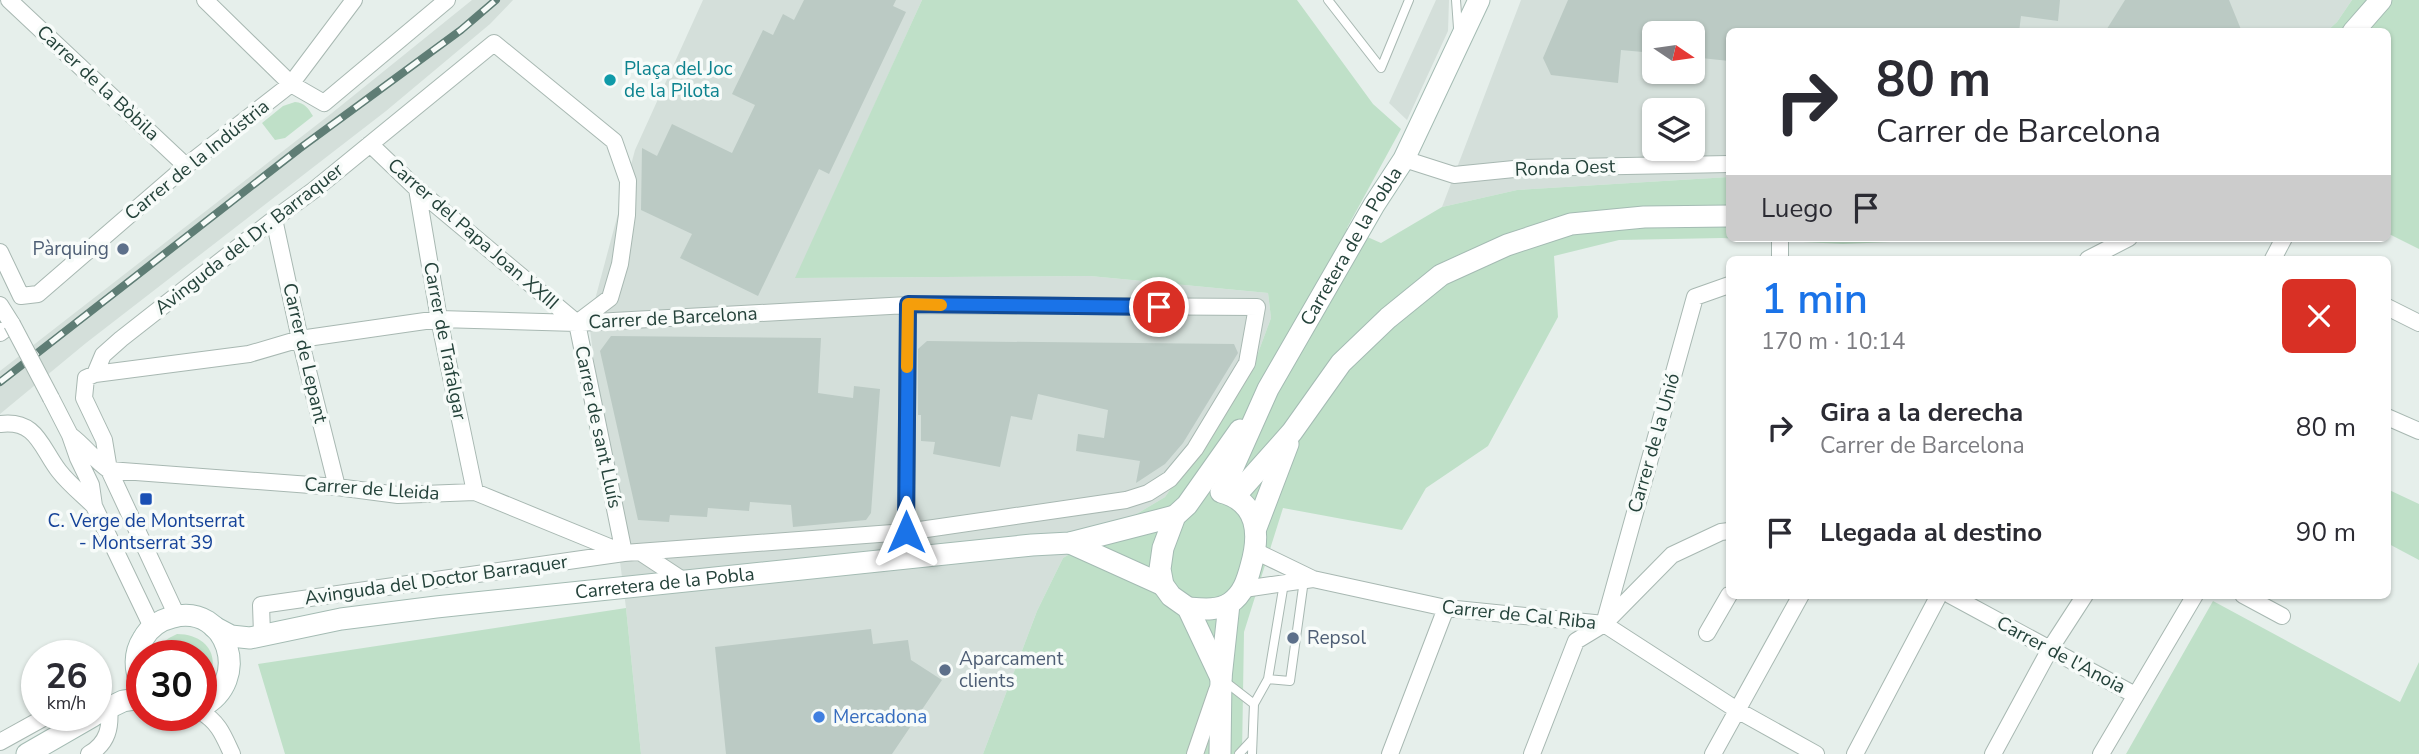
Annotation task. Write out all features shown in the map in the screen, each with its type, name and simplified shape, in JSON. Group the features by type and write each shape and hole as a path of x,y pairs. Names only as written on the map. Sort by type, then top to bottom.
{"street":[{"name":"Carrer de la Bòbila","path":"9,0 186,166"},
{"path":"205,0 291,84 324,103 447,0"},
{"name":"Carrer de la Indústria","path":"0,252 21,296 38,294 186,166 291,84 354,0"},
{"name":"Carretera de la Pobla","path":"1229,494 1269,389 1374,205 1404,159 1479,0"},
{"path":"2358,28 2381,0"},
{"name":"Avinguda del Dr. Barraquer","path":"109,470 104,440 84,398 86,378 95,374 103,355 314,190 494,43"},
{"name":"Carrer de sant Lluís","path":"494,43 614,141 628,181 620,264 610,298 577,323 632,552"},
{"name":"Carrer del Papa Joan XXIII","path":"370,144 417,189 577,323"},
{"name":"Ronda Oest","path":"1404,159 1454,175 1524,167 1726,164"},
{"name":"Carrer de Trafalgar","path":"417,189 439,319 475,492"},
{"path":"1181,510 1205,495 1229,494 1292,432 1341,363 1388,318 1441,275 1507,245 1572,225 1644,217 1726,216"},
{"name":"Carrer de Lepant","path":"274,219 300,340 337,487"},
{"path":"2094,256 2121,242"},
{"name":"Carrer de la Unió","path":"1604,624 1695,297 1726,286"},
{"path":"906,532 908,304"},
{"name":"Carrer de Barcelona","path":"95,374 249,354 300,340 439,319 577,323 908,304 1257,307"},
{"path":"0,305 6,328 51,398 71,435 78,458 92,485 94,506"},
{"name":"Avinguda del Doctor Barraquer","path":"262,634 261,605 632,552 906,532 1126,500 1148,493 1170,479 1195,449 1247,363 1257,307"},
{"path":"2391,309 2419,323"},
{"path":"1220,754 1221,678 1188,608 1171,596 1163,585 1160,569 1163,548 1181,510 1269,389"},
{"path":"2391,419 2419,431"},
{"path":"0,424 15,423 28,429 39,439 59,471 94,506 152,627"},
{"path":"1195,754 1221,678 1237,597 1255,551 1256,528 1292,432"},
{"path":"71,435 84,445 97,462 109,470 177,616 152,627 142,640"},
{"name":"Carrer de Lleida","path":"109,470 337,487 398,495 475,492 632,552"},
{"path":"1229,494 1249,511 1256,528"},
{"name":"Carretera de la Pobla","path":"177,616 197,618 237,637 250,638 355,617 1032,545 1070,544 1181,510"},
{"path":"1032,513 1032,545"},
{"path":"1532,754 1576,641 1604,624 1672,555 1726,531"},
{"name":"Carretera de la Pobla","path":"1070,544 1163,585"},
{"name":"Carrer de Cal Riba","path":"1255,551 1309,580 1446,608 1604,624 1737,710 1816,754"},
{"path":"632,552 684,581"},
{"name":"Carrer de Cal Riba","path":"1237,597 1284,583 1309,580"},
{"path":"1188,608 1210,610 1237,597"},
{"path":"1707,633 1727,599"},
{"path":"1713,754 1799,599"},
{"path":"1855,754 1937,599"},
{"name":"Carrer de l'Anoia","path":"1957,599 2135,695"},
{"path":"1993,754 2050,649 2082,599"},
{"path":"2101,754 2193,599"},
{"path":"2251,599 2282,616"},
{"path":"1390,754 1446,608"},
{"path":"214,627 229,652 219,710 221,729"},
{"path":"217,690 225,681 241,648 262,634"},
{"path":"112,698 126,685"},
{"path":"217,724 232,754"},
{"path":"0,742 21,730"},
{"path":"27,754 64,731"},
{"path":"89,754 105,741 108,731"}],"lane":[{"path":"1328,0 1381,68 1409,0"},
{"path":"1456,0 1460,41"},
{"path":"1269,679 1290,681 1309,580"},
{"path":"1252,754 1254,704 1269,679 1284,583"},
{"path":"1221,678 1254,704"},
{"path":"1238,754 1252,740"}],"shaded area":[{"path":"472,0 513,0 490,24 386,111 86,343 0,414 0,371 332,113"},
{"path":"703,0 922,0 796,278 1090,276 1268,293 1271,318 1252,369 1165,497 1063,558 1037,611 983,754 641,754 626,608 589,322 635,150"},
{"path":"1436,0 1449,0 1448,31 1407,120 1389,103"},
{"path":"1521,0 2352,0 2330,28 1726,28 1726,177 1517,190 1442,207"}],"green space":[{"path":"922,0 1297,0 1373,104 1401,129 1347,228 1381,243 1442,207 1517,190 1726,177 1726,238 1619,240 1554,256 1558,317 1488,446 1426,488 1402,530 1283,508 1244,632 1242,754 983,754 1037,611 1063,558 1165,497 1252,369 1271,318 1268,293 1090,276 795,278"},
{"path":"2352,0 2419,0 2419,249 2391,235 2391,28 2330,28"},
{"path":"295,102 306,106 313,116 285,138 275,140 262,123 283,106"},
{"path":"1803,242 1891,242 1843,244"},
{"path":"2391,491 2419,504 2419,560 2391,545"},
{"path":"2213,601 2400,702 2419,662 2419,754 2126,754"},
{"path":"626,608 641,754 285,754 258,664"},
{"path":"177,634 199,640 166,640"}],"building":[{"path":"804,0 896,0 893,6 906,12 829,174 819,169 758,296 680,258 692,234 641,210 642,148 657,156 672,124 732,153 755,105 732,94 763,30 773,35 783,14 794,20"},
{"path":"1568,0 2060,0 2058,21 2021,16 2020,28 1726,28 1726,61 1705,58 1705,21 1642,21 1642,52 1621,50 1618,83 1551,75 1543,58"},
{"path":"2125,0 2229,0 2240,28 2108,28"},
{"path":"611,336 821,338 818,393 853,398 854,386 880,389 871,513 866,520 793,527 791,505 750,502 749,511 708,508 707,517 670,515 669,522 638,520 600,351"},
{"path":"927,341 1234,344 1238,353 1183,443 1165,464 1136,483 1140,461 1076,451 1078,434 1104,438 1108,410 1038,394 1032,420 1011,416 1000,467 933,454 935,442 921,441 921,415 918,415 918,349"},
{"name":"Mercadona","path":"871,629 873,644 908,640 911,660 942,680 892,754 726,754 715,647"}],"railway":[{"path":"0,382 299,149 461,30 496,0"}],"slow traffic":[{"path":"907,367 908,304 941,305"}],"place":[{"name":"Plaça del Joc de la Pilota","path":"610,80"},
{"name":"Pàrquing","path":"123,249"},
{"name":"C. Verge de Montserrat - Montserrat 39","path":"146,499"},
{"name":"Repsol","path":"1293,638"},
{"name":"Aparcament clients","path":"945,670"},
{"name":"Mercadona","path":"819,717"}],"route":[{"path":"906,532 908,304 1159,307"}]}
